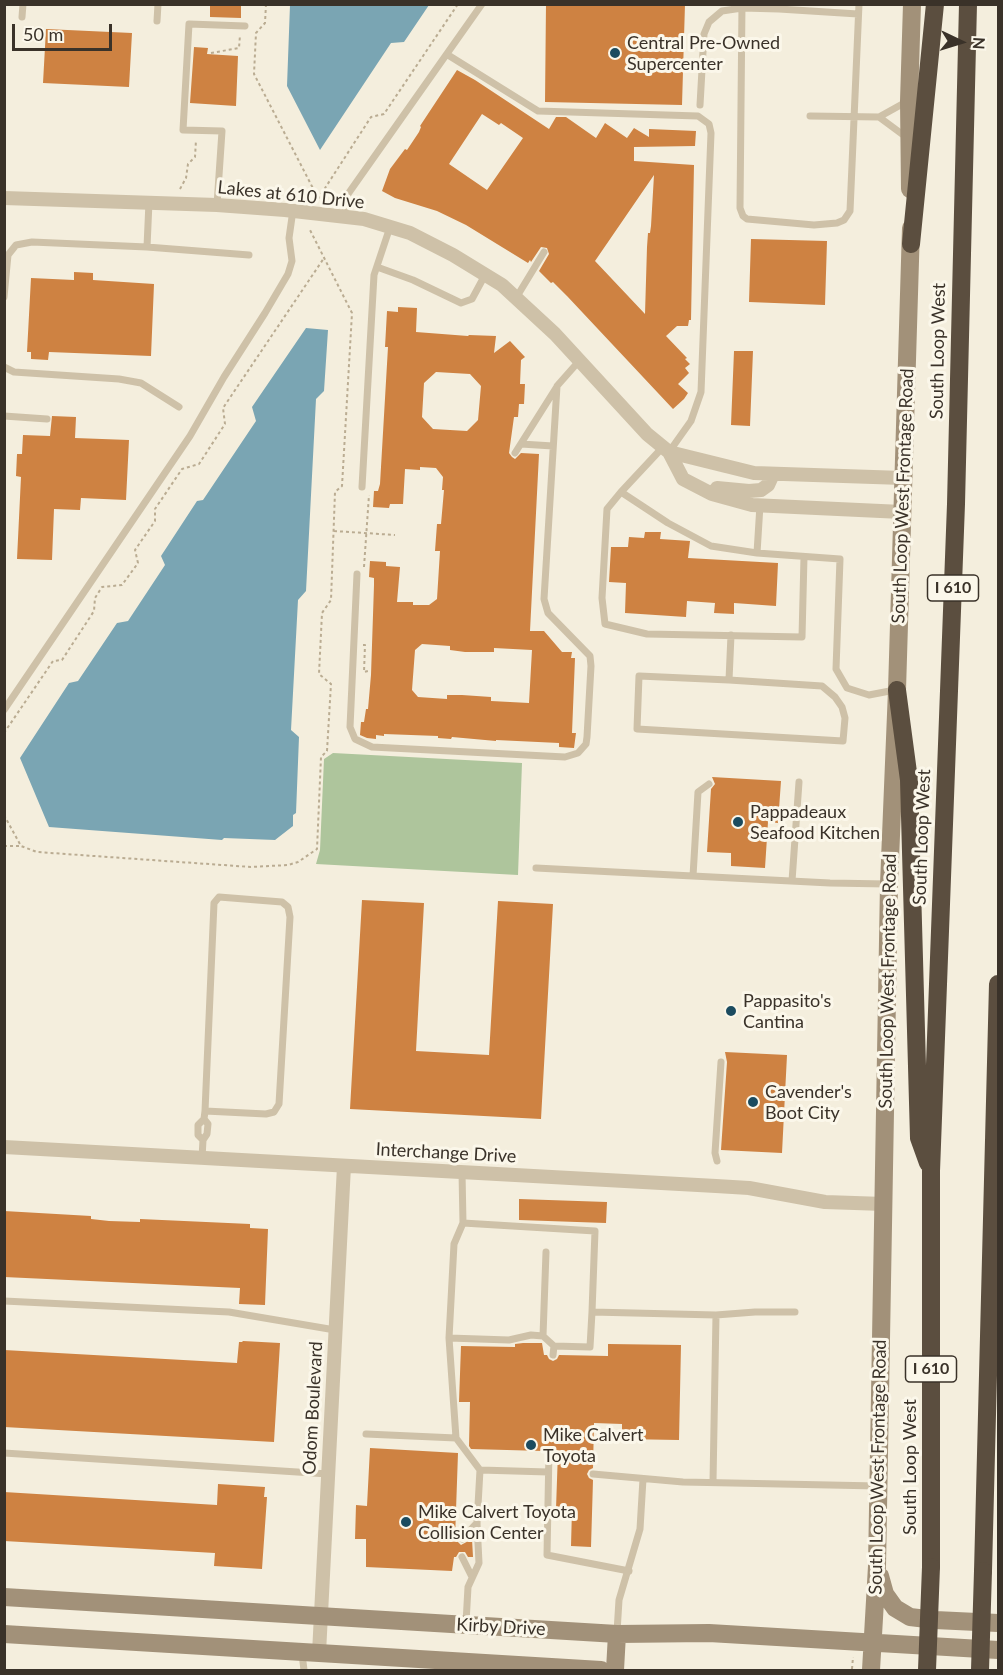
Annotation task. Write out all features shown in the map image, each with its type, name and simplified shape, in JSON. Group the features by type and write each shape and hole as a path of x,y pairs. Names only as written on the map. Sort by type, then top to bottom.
{"highway":[{"path":"911,244 935,4"},
{"name":"South Loop West","path":"927,1671 932,1567 931,1171 956,504 968,4"},
{"path":"897,690 909,780 919,1137 931,1171"},
{"path":"980,1671 999,984"},
{"path":"982,1542 999,1433"}],"main road":[{"name":"South Loop West Frontage Road","path":"871,1671 877,1566 890,884 911,244 909,100 912,4"},
{"path":"877,1566 885,1594 895,1608 910,1617 999,1623"},
{"name":"Kirby Drive","path":"4,1597 617,1634 709,1634 999,1650"},
{"name":"Kirby Drive","path":"4,1634 602,1671"},
{"path":"615,1671 617,1634"}],"street":[{"name":"Lakes at 610 Drive","path":"4,198 217,205 297,211 364,219 410,234 453,255 502,285 580,360 647,434 666,450 683,479"},
{"name":"Lakes at 610 Drive","path":"666,450 754,473 903,478"},
{"path":"683,479 716,487 749,491 761,490 768,484 773,474"},
{"path":"683,479 712,494 760,505 902,512"},
{"name":"Interchange Drive","path":"4,1147 749,1188 825,1202 884,1204"},
{"name":"Odom Boulevard","path":"310,1652 321,1617 344,1166"}],"lane":[{"path":"22,17 24,4"},
{"path":"157,21 158,4"},
{"path":"344,217 348,194 482,4"},
{"path":"742,6 740,208 743,216 753,221 814,225 837,223 844,220 849,215 851,207 859,4"},
{"path":"700,105 704,34 709,22 722,11 742,6 817,8 858,14"},
{"path":"217,205 222,131 183,130 189,24 243,26"},
{"path":"447,55 538,111 698,116 709,124 711,133 701,392 691,421 666,450 621,492 607,509 602,598 605,624 647,634 802,637 804,557"},
{"path":"810,116 879,117 909,100"},
{"path":"879,117 909,140"},
{"path":"147,247 148,202"},
{"path":"4,710 190,436 265,313 288,273 292,261 289,238 297,211"},
{"path":"362,487 374,275 390,227"},
{"path":"4,297 8,255 16,245 32,242 147,247 249,255"},
{"path":"516,298 544,252"},
{"path":"377,267 413,280 461,303 472,299 485,275"},
{"path":"515,453 557,386 580,360"},
{"path":"4,367 14,372 119,379 141,383 179,407"},
{"path":"361,574 350,727 355,739 372,747 565,757 578,753 586,744 587,738 590,656 548,613 544,599 557,386"},
{"path":"4,416 47,419"},
{"path":"521,444 553,446"},
{"path":"621,492 668,523 711,546 757,553 840,558 836,669 847,688 869,695 897,690"},
{"path":"757,553 760,505"},
{"path":"729,680 731,635"},
{"path":"639,676 729,680 822,686 835,697 842,707 845,717 843,741 637,729 639,676"},
{"path":"792,881 799,782"},
{"path":"693,876 698,792 709,784"},
{"path":"536,868 890,884"},
{"path":"202,1158 203,1140 207,1134 208,1124 204,1115 214,903 219,897 282,902 288,907 290,918 279,1104 274,1112 266,1114 204,1115"},
{"path":"717,1161 715,1154 721,1062"},
{"path":"462,1172 463,1223 454,1244 449,1338 456,1438 480,1470 477,1523 479,1563 468,1587 466,1625"},
{"path":"449,1338 509,1340 531,1335 543,1336 554,1346 590,1347 595,1231 463,1223"},
{"path":"543,1336 546,1252"},
{"path":"4,1301 229,1312 336,1330"},
{"path":"592,1312 716,1315 795,1312"},
{"path":"713,1482 716,1315"},
{"path":"553,1355 554,1346"},
{"path":"366,1434 456,1438"},
{"path":"549,1451 547,1555 629,1571"},
{"path":"4,1453 328,1474"},
{"path":"480,1470 548,1472"},
{"path":"593,1474 713,1482 878,1486"},
{"path":"617,1634 619,1600 640,1529 643,1479"},
{"path":"462,1539 477,1523"},
{"path":"462,1557 472,1577"},
{"path":"304,1671 310,1652"}],"path":[{"path":"266,4 265,23 256,33 254,74 318,199 371,117 384,114 458,4"},
{"path":"211,53 239,48 243,26"},
{"path":"180,189 186,178 188,164 195,157 197,131"},
{"path":"4,846 21,846 37,852 251,867 288,866 317,849 321,757 327,751 331,684 319,674 322,613 331,600 335,492 342,486 352,312 297,211"},
{"path":"4,733 53,661 62,660 94,611 95,598 102,587 122,585 138,563 135,550 155,521 155,509 182,469 199,464 225,424 222,408 324,258"},
{"path":"361,574 369,492"},
{"path":"334,531 395,535"},
{"path":"360,644 365,645 364,672 368,671"},
{"path":"4,815 21,846"},
{"path":"852,1669 853,1654"}],"green space":[{"path":"333,753 522,763 518,875 316,864 320,850 324,759"}],"water":[{"path":"290,5 429,5 404,42 391,43 320,150 287,86"},
{"path":"306,328 328,330 324,391 316,399 306,591 298,600 291,730 299,737 296,813 293,815 293,826 275,840 224,838 222,840 49,827 20,758 69,683 78,681 117,623 128,621 165,565 161,556 197,501 203,500 256,421 252,407"}],"building":[{"path":"210,4 241,4 241,18 210,17"},
{"name":"Central Pre-Owned Supercenter","path":"546,4 685,4 682,105 545,102"},
{"path":"46,29 132,33 129,87 43,83"},
{"path":"194,47 208,48 207,54 238,56 236,106 190,103"},
{"path":"457,70 549,129 556,117 566,117 596,138 605,123 627,138 634,128 649,137 649,129 696,131 695,146 634,147 634,161 694,165 691,320 688,326 677,326 666,336 690,364 685,368 689,373 678,384 688,393 684,399 673,409 567,296 539,271 549,254 547,248 541,247 528,263 466,225 437,211 395,198 382,191 390,169 405,149 407,150 419,132 420,126","holes":["482,114 499,125 501,123 523,138 487,190 449,164","654,175 651,226 647,247 645,314 595,261"]},
{"path":"751,239 827,241 825,305 749,302"},
{"path":"74,272 93,273 93,280 154,284 151,356 49,352 48,360 31,359 31,352 27,352 31,278 74,280"},
{"path":"398,307 417,308 416,332 496,336 494,353 510,341 525,357 521,360 520,384 525,384 524,404 519,404 518,417 514,417 509,453 515,459 521,453 539,454 530,631 544,631 562,652 572,652 571,658 575,658 572,733 576,733 574,748 559,747 559,743 384,734 384,736 376,735 376,739 360,735 361,722 364,722 366,709 368,709 371,675 374,578 369,577 370,561 386,562 386,566 400,567 397,602 429,605 437,599 440,551 435,551 437,524 441,524 443,477 436,468 405,469 403,504 390,504 389,508 373,507 374,491 378,491 380,484 388,347 385,347 387,311 398,312","holes":["436,372 470,374 481,386 478,420 467,431 433,429 422,417 424,383","422,644 450,646 450,650 465,652 494,652 494,648 532,650 529,703 491,701 491,697 462,695 447,695 447,699 418,697 412,690 415,650"]},
{"path":"734,351 753,351 750,426 731,425"},
{"path":"52,416 76,417 75,438 129,440 126,500 81,498 80,510 54,509 52,560 17,559 21,477 16,476 17,454 22,454 23,435 50,436"},
{"path":"645,532 661,532 660,539 690,541 688,558 778,563 776,606 734,603 734,614 714,613 715,603 687,601 686,617 625,613 626,583 609,582 611,547 628,547 629,537 644,538"},
{"name":"Pappadeaux Seafood Kitchen","path":"712,777 781,781 778,823 768,822 765,868 731,866 731,853 707,852 711,789 715,784"},
{"path":"362,900 424,903 416,1051 489,1055 498,901 553,904 541,1119 350,1109"},
{"name":"Cavender's Boot City","path":"725,1052 787,1055 782,1153 721,1150 727,1062"},
{"path":"519,1199 607,1202 606,1223 519,1220"},
{"path":"4,1211 91,1216 91,1219 109,1221 140,1222 140,1219 250,1224 250,1228 268,1229 265,1305 239,1304 240,1288 4,1277"},
{"path":"239,1342 280,1343 274,1442 4,1427 4,1350 237,1363"},
{"name":"Mike Calvert Toyota","path":"542,1343 544,1355 553,1361 559,1355 608,1356 608,1344 681,1345 679,1440 622,1439 622,1424 594,1423 593,1468 587,1474 593,1480 591,1547 571,1546 572,1509 556,1509 558,1451 547,1446 543,1451 471,1449 469,1446 470,1402 459,1402 461,1346 515,1347 515,1344"},
{"name":"Mike Calvert Toyota Collision Center","path":"370,1448 458,1453 455,1539 461,1545 472,1539 473,1557 468,1557 465,1552 459,1552 454,1557 452,1571 366,1567 366,1539 355,1539 356,1505 367,1506"},
{"path":"218,1484 265,1487 264,1497 267,1497 262,1569 214,1566 215,1553 4,1541 4,1492 217,1505"}],"place":[{"name":"Central Pre-Owned Supercenter","path":"615,53"},
{"name":"Pappadeaux Seafood Kitchen","path":"738,822"},
{"name":"Pappasito's Cantina","path":"731,1011"},
{"name":"Cavender's Boot City","path":"753,1102"},
{"name":"Mike Calvert Toyota","path":"531,1445"},
{"name":"Mike Calvert Toyota Collision Center","path":"406,1522"}]}
